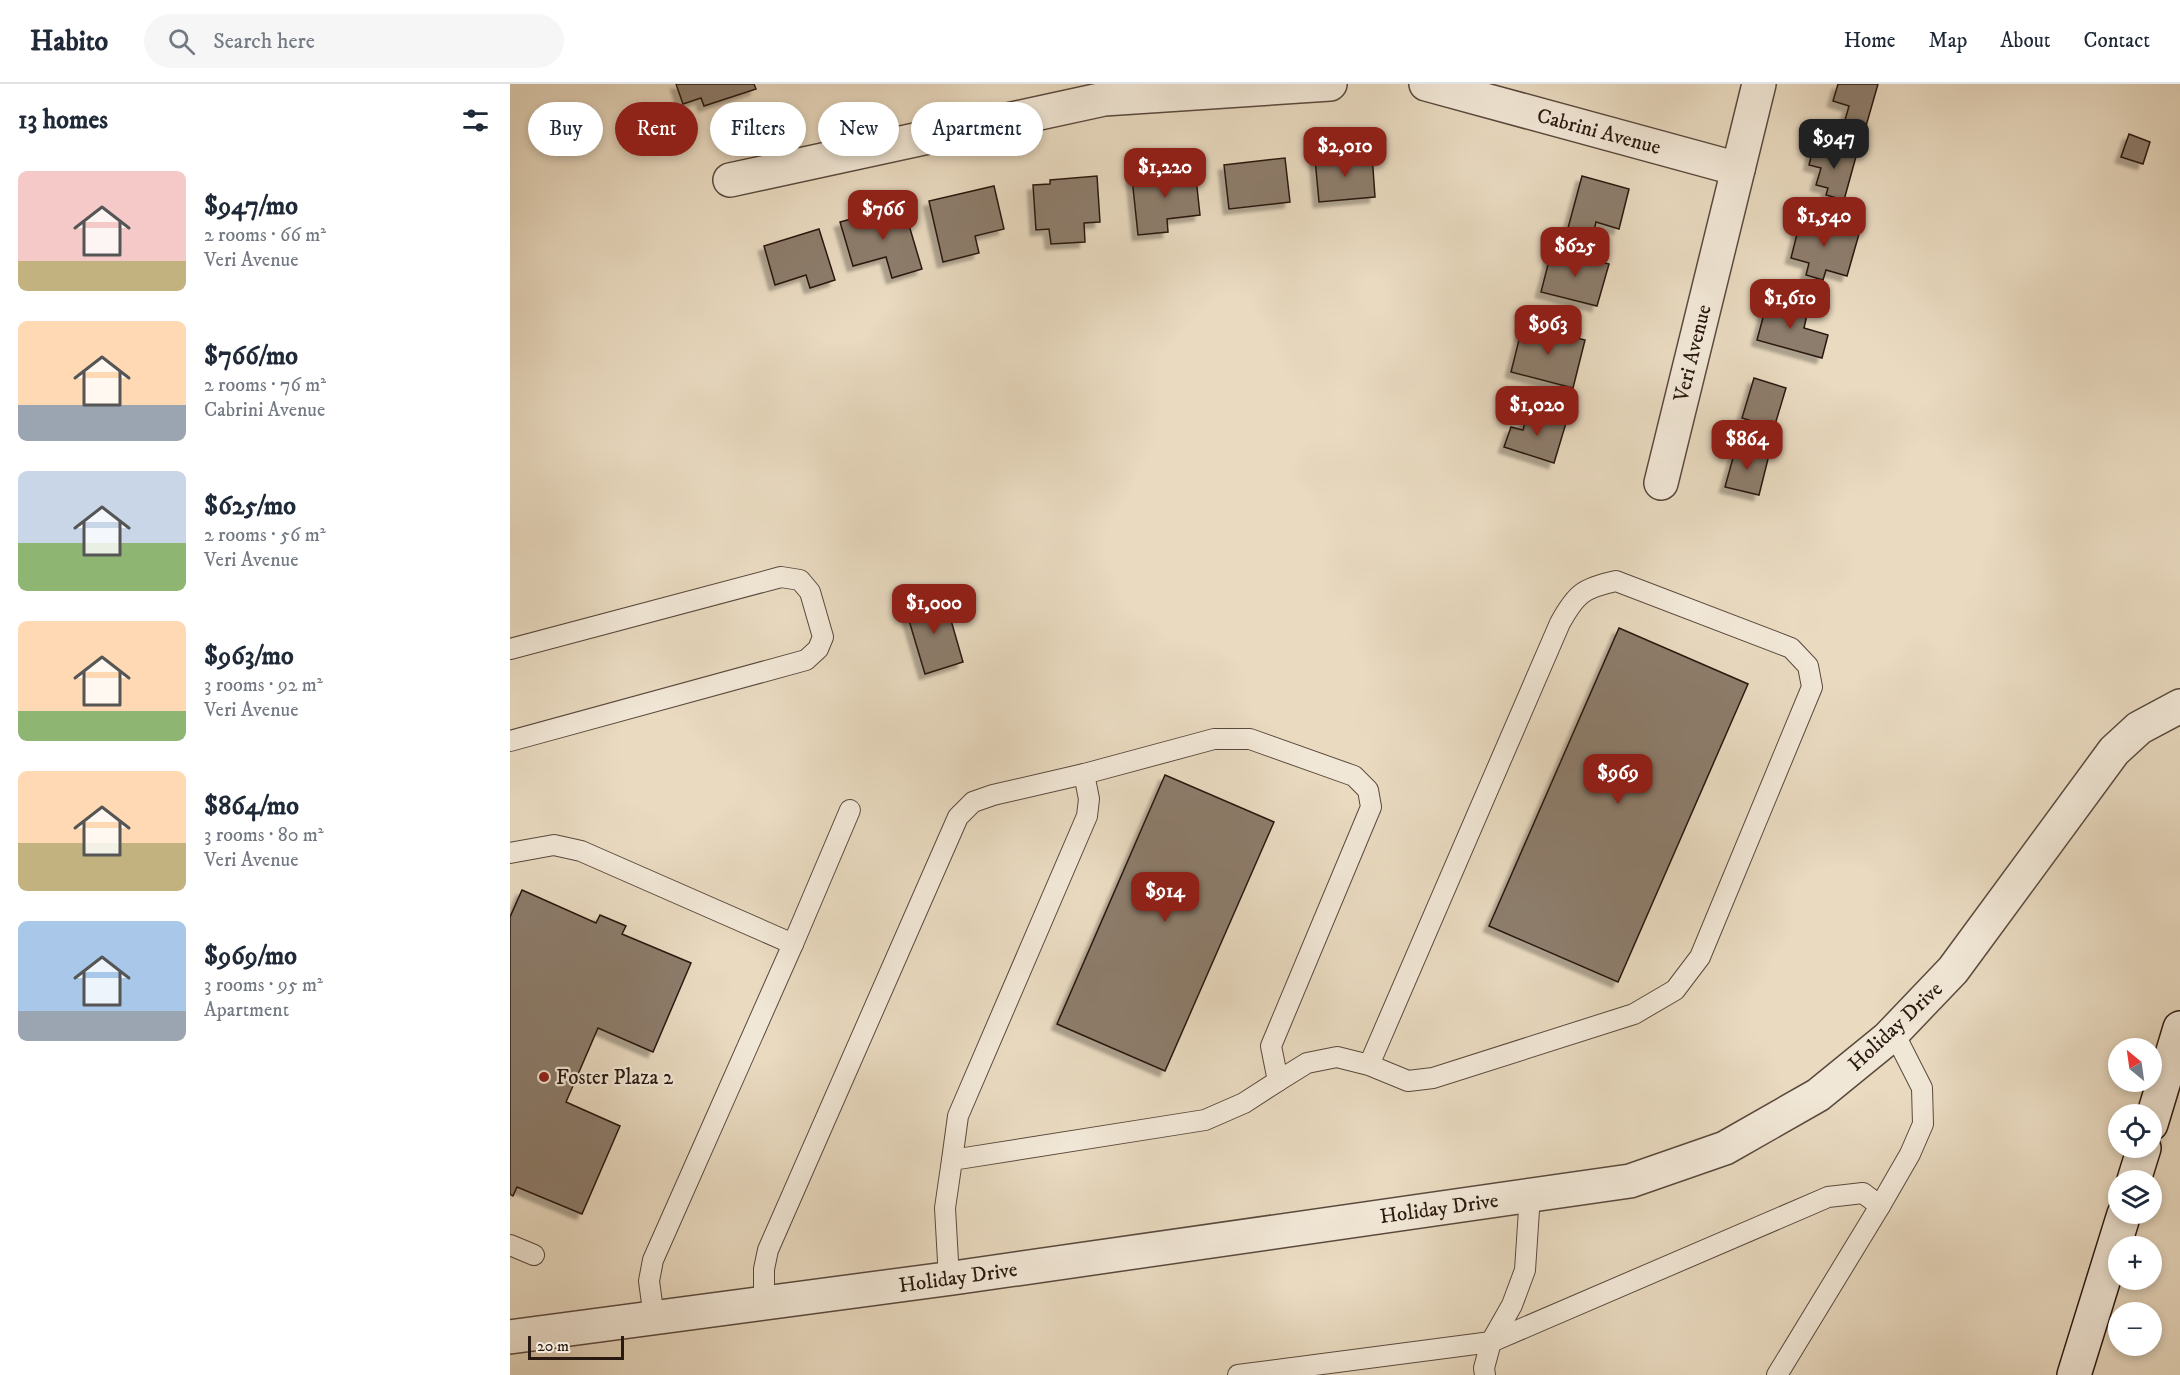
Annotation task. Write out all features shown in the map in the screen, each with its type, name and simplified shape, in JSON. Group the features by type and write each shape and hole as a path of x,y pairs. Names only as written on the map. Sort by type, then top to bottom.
{"street":[{"path":"730,180 1104,99 1330,84"},
{"name":"Cabrini Avenue","path":"1426,84 1738,169"},
{"name":"Veri Avenue","path":"1661,483 1759,84"},
{"name":"Holiday Drive","path":"510,1337 949,1279 1630,1181 1725,1148 1818,1095 1894,1033 1953,970 2114,751 2139,728 2180,706"},
{"path":"2157,1104 2180,1028"},
{"path":"2074,1375 2121,1224"}],"lane":[{"path":"510,649 781,577 800,580 810,592 823,637 818,649 806,660 510,741"},
{"path":"952,1160 1204,1120 1244,1103 1307,1063 1337,1057 1369,1065 1408,1081 1433,1078 1634,1014 1675,990 1700,957 1812,687 1808,666 1791,648 1616,581 1593,586 1572,603 1560,623 1369,1065"},
{"path":"764,1303 764,1269 768,1250 958,817 973,802 1214,739 1250,739 1354,776 1368,790 1371,807 1271,1046 1278,1081"},
{"path":"949,1279 945,1208 958,1116 1087,816 1089,799 1084,774"},
{"path":"654,1318 649,1281 653,1260 850,810"},
{"path":"510,853 554,845 581,851 793,944"},
{"path":"1777,1375 1880,1206 1910,1154 1923,1124 1922,1088 1894,1033"},
{"path":"1238,1375 1491,1342 1828,1197 1863,1193 1880,1206"},
{"path":"1485,1375 1484,1368 1491,1342 1512,1305 1526,1270 1530,1195"},
{"path":"510,1245 534,1255"}],"building":[{"path":"676,84 754,84 756,89 710,102 704,106 701,98 682,102"},
{"path":"1838,84 1878,84 1866,126 1845,120 1849,106 1833,101"},
{"path":"2129,134 2150,142 2143,164 2121,157"},
{"path":"1824,144 1857,153 1844,200 1826,195 1828,188 1816,185 1821,168 1809,165 1812,153 1821,156"},
{"path":"1372,154 1375,197 1319,202 1315,159"},
{"path":"1285,158 1290,202 1229,209 1224,165"},
{"path":"1195,169 1200,215 1167,219 1168,232 1138,235 1132,178 1150,176 1150,172"},
{"path":"1097,176 1100,222 1084,223 1085,242 1051,244 1049,229 1036,230 1033,185 1050,184 1050,180"},
{"path":"1582,176 1629,189 1619,229 1596,222 1593,235 1568,228"},
{"path":"994,186 1004,229 975,236 979,253 943,262 929,201"},
{"path":"903,205 922,269 892,278 886,257 853,266 840,222"},
{"path":"1801,218 1859,234 1847,276 1826,270 1823,280 1806,275 1809,263 1791,258"},
{"path":"819,229 835,280 810,288 806,275 775,285 764,246"},
{"path":"1552,249 1609,264 1597,306 1541,292"},
{"path":"1768,299 1808,310 1804,328 1828,335 1822,358 1757,340"},
{"path":"1523,324 1585,340 1573,388 1511,372"},
{"path":"1754,378 1786,388 1774,428 1742,418"},
{"path":"1528,411 1566,423 1554,463 1504,447 1511,427 1523,430"},
{"path":"1736,447 1769,455 1759,495 1725,487"},
{"path":"944,596 963,662 925,674 905,607"},
{"path":"1619,628 1748,684 1618,982 1489,926"},
{"path":"1165,775 1274,822 1165,1071 1057,1024"},
{"name":"Foster Plaza 2","path":"522,890 596,923 600,915 626,926 622,934 691,963 653,1052 598,1028 566,1102 620,1126 582,1214 517,1187 513,1196 510,1194 510,917"}],"place":[{"name":"Foster Plaza 2","path":"544,1077"}]}
